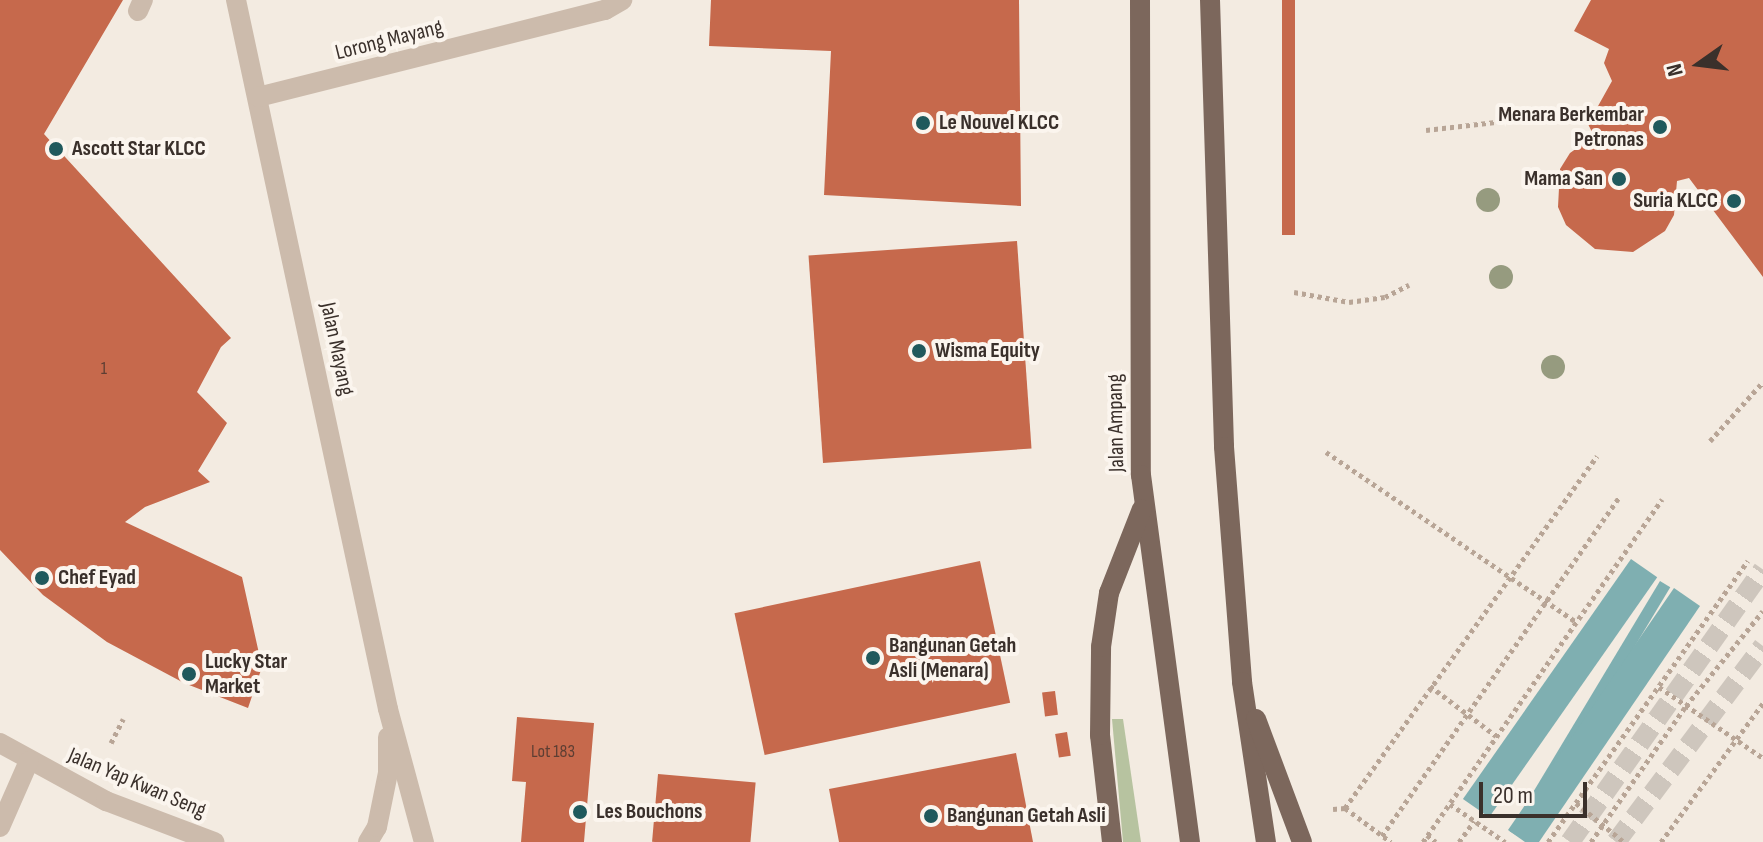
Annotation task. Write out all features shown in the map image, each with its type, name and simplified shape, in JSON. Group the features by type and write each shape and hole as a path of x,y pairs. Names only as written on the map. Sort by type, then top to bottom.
{"main road":[{"name":"Jalan Ampang","path":"1140,0 1137,269 1144,504 1190,842"},
{"path":"1210,0 1224,447 1242,682 1266,842"},
{"path":"1112,842 1100,735 1101,647 1109,593 1144,504"},
{"path":"1242,682 1302,842"}],"street":[{"name":"Jalan Mayang","path":"236,0 388,709 424,842"},
{"name":"Lorong Mayang","path":"258,97 605,10 622,0"},
{"name":"Jalan Mayang","path":"368,842 377,827 388,773 388,709"},
{"name":"Jalan Yap Kwan Seng","path":"0,743 106,801 214,842"},
{"path":"0,827 29,761"}],"path":[{"path":"1426,130 1496,122"},
{"path":"1294,292 1349,302 1385,297 1409,285"},
{"path":"1710,441 1763,382"},
{"path":"1326,452 1507,578 1575,621"},
{"path":"1345,808 1597,456"},
{"path":"1382,836 1619,498"},
{"path":"1423,842 1662,499"},
{"path":"1548,842 1748,561"},
{"path":"1591,842 1686,706 1763,611"},
{"path":"1430,686 1496,736"},
{"path":"1659,687 1763,758"},
{"path":"1661,842 1763,703"},
{"path":"111,743 123,719"},
{"path":"1576,803 1624,842"},
{"path":"1450,804 1505,842"},
{"path":"1333,809 1345,808 1391,842"},
{"path":"1459,842 1474,821"},
{"path":"1427,835 1436,842"}],"green space":[{"path":"1112,719 1123,719 1141,842 1123,842"}],"water":[{"path":"1631,559 1657,577 1489,817 1463,799"},
{"path":"1660,581 1670,587 1520,837 1510,831"},
{"path":"1674,588 1700,606 1539,842 1525,842 1508,830"}],"building":[{"path":"0,0 123,0 44,134 231,338 221,347 197,392 227,423 198,471 210,482 145,507 125,522 242,577 262,667 248,708 184,683 107,642 43,595 0,550"},
{"name":"Le Nouvel KLCC","path":"711,0 1019,0 1021,206 824,195 831,51 709,46"},
{"path":"1282,0 1295,0 1295,235 1282,235"},
{"name":"Menara Berkembar Petronas","path":"1591,0 1763,0 1763,277 1689,178 1677,181 1674,215 1665,231 1633,252 1595,249 1566,225 1558,207 1560,169 1570,153 1594,136 1588,124 1612,81 1604,63 1609,49 1574,31"},
{"name":"Wisma Equity","path":"1017,241 1032,448 823,463 809,256"},
{"name":"Bangunan Getah Asli (Menara)","path":"980,561 1010,703 765,755 734,613"},
{"path":"1055,691 1058,715 1045,716 1042,693"},
{"path":"517,717 594,723 584,842 521,842 526,782 512,781"},
{"path":"1067,732 1071,756 1059,758 1055,734"},
{"name":"Bangunan Getah Asli","path":"1016,753 1033,842 839,842 829,789"},
{"path":"658,774 756,783 750,842 652,842"}],"tunnel":[{"path":"1570,842 1763,569"},
{"path":"1616,842 1763,646"}],"place":[{"name":"Le Nouvel KLCC","path":"923,123"},
{"name":"Menara Berkembar Petronas","path":"1660,127"},
{"name":"Ascott Star KLCC","path":"56,149"},
{"name":"Mama San","path":"1619,179"},
{"name":"Suria KLCC","path":"1734,201"},
{"name":"Wisma Equity","path":"919,351"},
{"name":"Chef Eyad","path":"42,578"},
{"name":"Bangunan Getah Asli (Menara)","path":"873,658"},
{"name":"Lucky Star Market","path":"189,674"},
{"name":"Les Bouchons","path":"580,812"},
{"name":"Bangunan Getah Asli","path":"931,816"}]}
